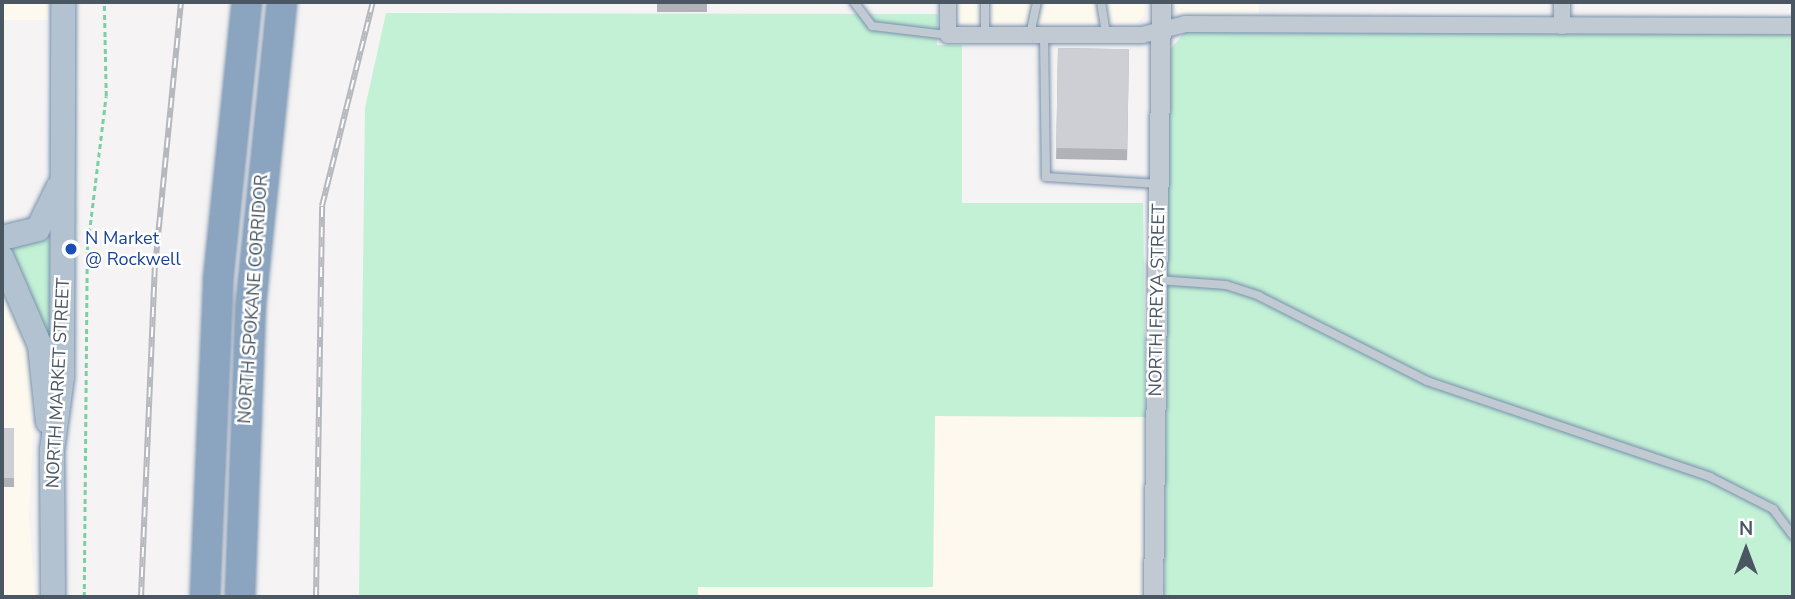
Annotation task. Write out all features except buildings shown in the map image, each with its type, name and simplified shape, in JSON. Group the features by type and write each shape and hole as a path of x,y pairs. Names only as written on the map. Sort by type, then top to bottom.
{"highway":[{"path":"232,121 235,2"},
{"name":"NORTH SPOKANE CORRIDOR","path":"205,597 211,386 232,121 247,2"},
{"name":"NORTH SPOKANE CORRIDOR","path":"240,597 250,314 282,2"}],"main road":[{"name":"NORTH MARKET STREET","path":"53,597 52,450 62,377 63,2"},
{"path":"2,238 31,234 43,224 62,174"},
{"path":"2,258 40,346 52,450"}],"street":[{"path":"948,2 948,35 1106,35 1160,30 1185,24 1793,26"},
{"name":"NORTH FREYA STREET","path":"1153,597 1161,2"},
{"path":"1562,2 1562,26"}],"lane":[{"path":"854,2 872,26 948,35"},
{"path":"985,2 985,35"},
{"path":"1037,2 1030,9 1037,35 1046,177 1159,184"},
{"path":"1101,2 1106,35"},
{"path":"1158,280 1226,285 1259,296 1427,381 1710,477 1773,509 1793,536"}],"path":[{"path":"84,597 87,250 106,96 104,2"}],"shaded area":[{"path":"2,2 48,2 48,20 2,20"},
{"path":"955,2 1145,2 1144,15 1135,25 973,26 960,23"},
{"path":"1171,2 1259,2 1259,16 1180,15"},
{"path":"2,274 19,310 36,377 29,516 35,597 2,597"},
{"path":"935,416 1146,417 1143,597 698,597 698,587 933,587"}],"green space":[{"path":"386,13 938,14 937,45 962,45 962,203 1143,203 1146,417 935,416 933,587 698,587 698,597 359,597 365,108"},
{"path":"1185,32 1793,34 1793,597 1164,597 1169,51"},
{"path":"47,239 54,246 55,371 6,249 9,242"}],"railway":[{"path":"141,597 155,267 181,2"},
{"path":"316,597 322,206 373,2"}],"place":[{"name":"N Market @ Rockwell","path":"71,249"}]}
